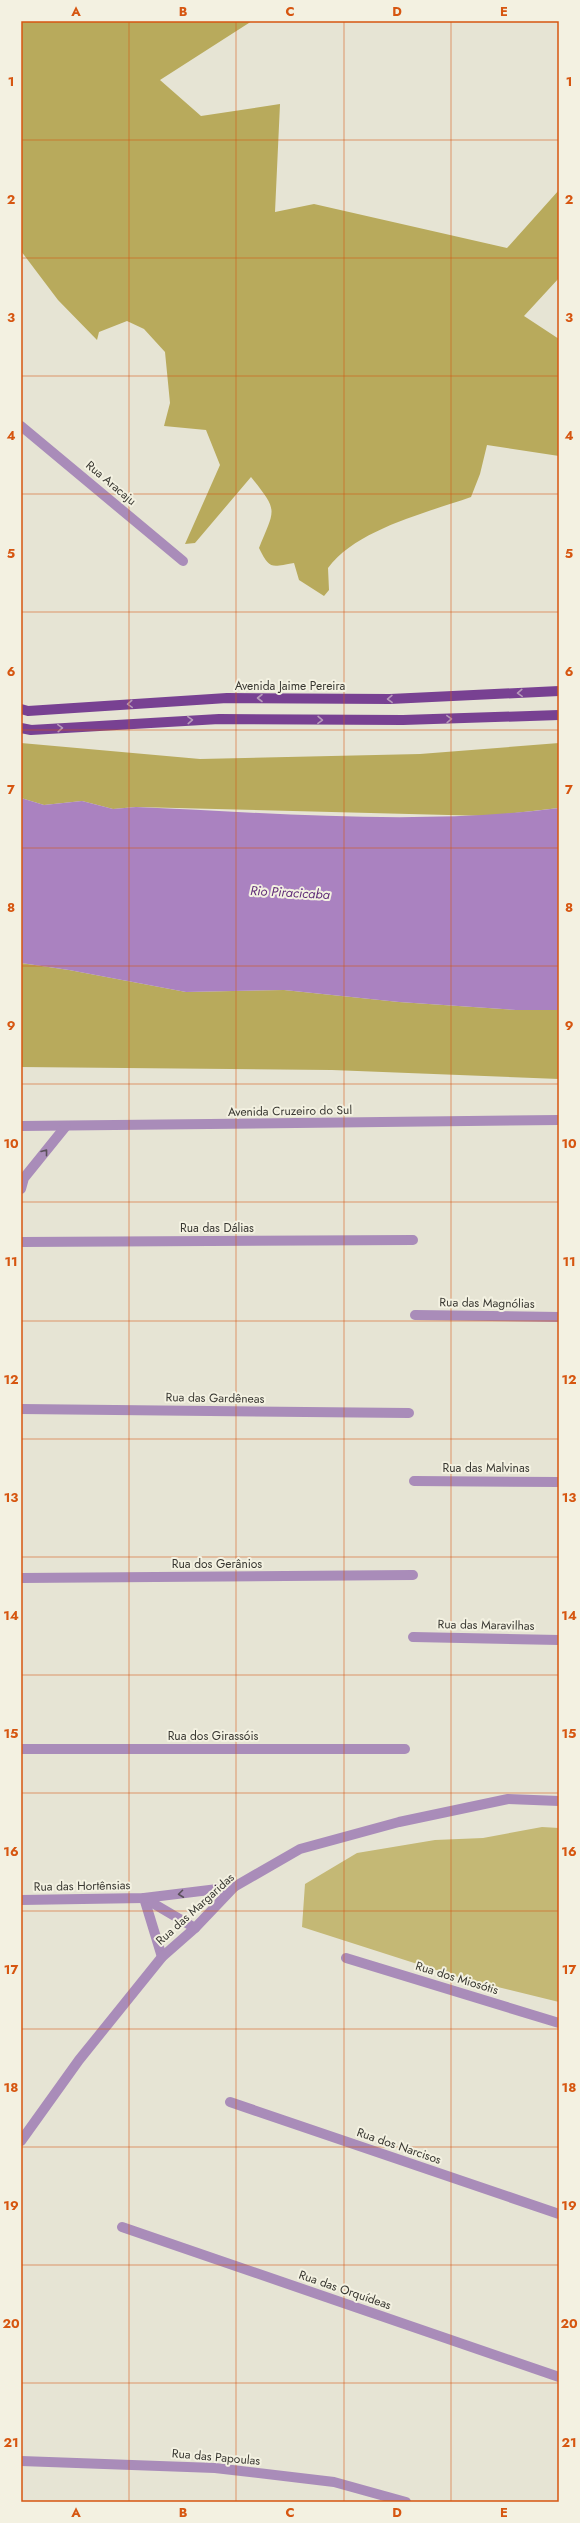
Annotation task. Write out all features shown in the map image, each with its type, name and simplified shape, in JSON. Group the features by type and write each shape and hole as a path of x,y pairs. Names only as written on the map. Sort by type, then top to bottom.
{"main road":[{"name":"Avenida Jaime Pereira","path":"21,710 28,711 227,698 390,699 559,691"},
{"path":"21,728 30,730 219,719 403,720 559,715"}],"street":[{"name":"Rua Aracaju","path":"21,426 184,561"},
{"name":"Avenida Cruzeiro do Sul","path":"21,1126 559,1120"},
{"path":"21,1189 23,1175 66,1126"},
{"name":"Rua das Dálias","path":"21,1242 413,1240"},
{"name":"Rua das Magnólias","path":"415,1314 559,1317"},
{"name":"Rua das Gardêneas","path":"21,1408 409,1413"},
{"name":"Rua das Malvinas","path":"414,1481 559,1482"},
{"name":"Rua dos Gerânios","path":"21,1578 414,1575"},
{"name":"Rua das Maravilhas","path":"413,1637 559,1640"},
{"name":"Rua dos Girassóis","path":"21,1749 405,1749"},
{"name":"Rua das Margaridas","path":"21,2141 79,2060 162,1957 195,1928 234,1887 300,1849 391,1824 508,1799 559,1801"},
{"name":"Rua das Hortênsias","path":"21,1900 144,1898 234,1887"},
{"path":"144,1898 162,1957"},
{"name":"Rua das Hortênsias","path":"144,1898 195,1928"},
{"name":"Rua dos Miosótis","path":"346,1958 559,2023"},
{"name":"Rua dos Narcisos","path":"230,2102 559,2214"},
{"name":"Rua das Orquídeas","path":"122,2227 559,2378"},
{"name":"Rua das Papoulas","path":"21,2461 215,2468 334,2482 406,2502"}],"shaded area":[{"path":"21,21 252,21 160,80 201,116 280,104 275,212 314,204 507,248 559,190 559,278 524,316 559,339 559,456 487,445 480,474 471,497 394,524 356,543 341,554 328,568 329,590 324,596 299,580 294,563 276,566 272,565 266,560 259,548 272,511 266,497 251,477 195,543 185,544 220,465 206,430 164,426 170,403 165,352 144,329 127,321 99,332 97,340 58,300 21,251"},
{"path":"21,743 200,759 420,754 559,743 559,808 487,816 136,807 113,809 82,801 44,805 21,798"},
{"path":"21,963 69,970 186,992 284,990 399,1002 516,1010 559,1010 559,1079 332,1070 21,1067"},
{"path":"542,1827 559,1828 559,2002 461,1978 302,1927 305,1884 357,1853 435,1840 483,1838"}],"water":[{"name":"Rio Piracicaba","path":"21,798 44,805 82,801 113,809 136,807 295,815 401,817 454,816 559,808 559,1010 516,1010 399,1002 284,990 186,992 69,970 21,963"}]}
